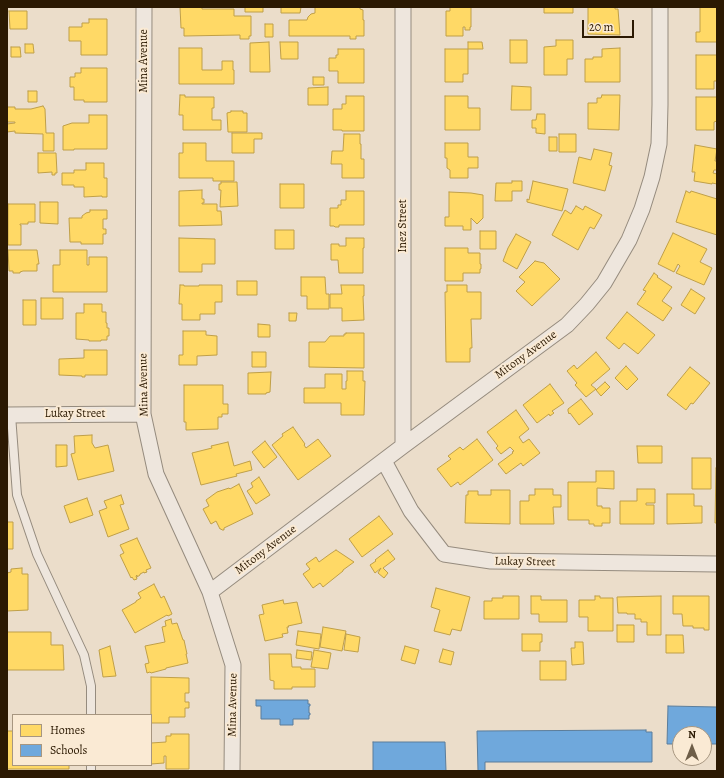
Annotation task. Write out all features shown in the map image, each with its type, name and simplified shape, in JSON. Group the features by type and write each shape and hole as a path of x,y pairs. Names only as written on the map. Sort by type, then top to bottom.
{"street":[{"name":"Mina Avenue","path":"144,7 143,414 156,474 210,592 233,665 232,771"},
{"name":"Inez Street","path":"403,7 403,446"},
{"name":"Mitony Avenue","path":"210,592 403,446 567,325 604,283 629,240 642,209 652,177 659,144 660,7"},
{"name":"Lukay Street","path":"9,415 143,414"},
{"name":"Lukay Street","path":"384,461 410,511 444,554 491,561 717,564"}],"lane":[{"path":"9,415 17,495 37,554 84,655 91,686 91,714"}],"building: Homes":[{"path":"180,7 234,9 234,16 251,16 251,36 249,36 249,39 240,39 240,35 184,36 184,28 181,28"},
{"path":"245,7 263,7 263,12 245,12"},
{"path":"281,7 301,7 300,13 281,13"},
{"path":"315,7 360,7 360,9 363,10 364,36 356,36 356,39 350,39 350,36 289,36 289,20 307,20 311,14 315,13"},
{"path":"450,7 471,7 471,27 470,30 465,30 465,27 463,27 463,36 446,36 446,11 450,11"},
{"path":"544,7 573,7 573,13 544,13"},
{"path":"588,7 615,7 615,9 618,9 620,35 588,34"},
{"path":"700,7 717,7 717,42 696,42 696,32 700,32"},
{"path":"9,11 27,11 27,29 10,29"},
{"path":"89,19 107,19 107,55 81,55 81,41 69,41 69,27 82,27 82,23 89,23"},
{"path":"265,24 273,24 273,37 265,37"},
{"path":"510,40 527,40 527,63 510,63"},
{"path":"556,40 573,40 573,59 567,59 567,75 544,75 544,47 556,46"},
{"path":"269,42 270,72 250,72 250,43"},
{"path":"280,42 298,42 298,59 281,59"},
{"path":"468,42 482,42 483,49 468,49"},
{"path":"25,44 33,44 34,53 25,53"},
{"path":"11,47 20,47 21,57 11,57"},
{"path":"179,48 202,48 202,70 222,70 222,61 233,61 234,84 179,84"},
{"path":"620,48 620,82 585,82 585,59 602,57 602,49"},
{"path":"338,49 364,49 364,83 338,83 338,71 329,71 329,58 336,58 336,55 338,55"},
{"path":"445,49 468,49 468,74 463,74 463,82 445,82"},
{"path":"696,55 717,55 717,81 714,81 714,89 696,89"},
{"path":"81,68 107,68 107,102 84,102 84,100 74,100 74,87 70,87 70,77 75,77 75,73 81,73"},
{"path":"313,77 324,77 324,85 313,85"},
{"path":"512,86 531,87 531,110 511,110"},
{"path":"328,87 328,105 308,105 308,88"},
{"path":"28,91 37,91 37,102 28,102"},
{"path":"180,95 185,95 185,97 214,97 212,120 221,120 221,130 183,130 183,115 179,115"},
{"path":"602,95 620,95 619,130 588,129 588,103 597,103 597,98 601,98"},
{"path":"346,96 364,96 364,131 333,130 333,109 342,109 342,104 346,104"},
{"path":"445,96 468,96 468,108 480,108 480,130 445,130"},
{"path":"696,97 717,97 717,121 714,122 714,130 696,130"},
{"path":"43,106 45,109 46,133 54,133 54,151 43,151 43,134 15,133 15,131 7,132 7,124 15,122 7,122 7,107 15,107 15,109 31,109"},
{"path":"231,111 243,111 243,113 247,113 247,132 228,132 227,113"},
{"path":"537,114 545,114 545,134 536,133 536,128 532,128 532,120 536,120"},
{"path":"89,115 107,115 107,149 63,150 63,126 72,123 89,123"},
{"path":"232,133 262,133 262,139 254,139 254,153 232,153"},
{"path":"344,134 360,134 361,159 364,159 364,178 342,178 342,164 331,164 332,151 343,151"},
{"path":"559,134 576,134 576,152 559,152"},
{"path":"549,137 557,137 557,151 549,151"},
{"path":"183,143 206,143 206,161 234,161 234,181 213,181 213,178 179,178 179,153 183,153"},
{"path":"445,143 468,143 468,157 478,157 478,168 468,168 468,178 450,178 450,170 447,168 447,158 445,158"},
{"path":"695,145 717,149 715,161 717,161 717,170 714,170 713,173 717,174 717,184 694,181 695,172 692,172"},
{"path":"594,149 612,153 609,165 612,166 605,191 573,183 579,157 591,160"},
{"path":"38,153 56,153 57,173 55,173 55,175 52,175 52,172 38,173"},
{"path":"86,163 104,163 104,178 107,178 107,197 84,197 84,187 62,185 62,173 74,173 74,170 86,170"},
{"path":"512,181 522,181 522,191 512,191 512,201 495,201 496,183 512,183"},
{"path":"533,181 568,189 562,211 527,202 527,199 529,200"},
{"path":"221,182 237,182 238,206 220,207 221,190 219,190 219,184 221,184"},
{"path":"280,184 304,184 304,208 280,208"},
{"path":"202,190 202,199 204,199 204,203 202,204 217,204 217,211 221,211 222,225 179,226 179,191"},
{"path":"346,191 364,191 364,225 339,225 339,227 330,226 330,208 338,208 338,205 341,205 341,200 346,200"},
{"path":"686,191 690,193 691,191 717,199 717,235 676,222"},
{"path":"449,192 483,195 483,218 477,224 471,218 471,230 463,230 463,226 445,226 445,217 449,217"},
{"path":"40,202 58,202 58,224 40,223"},
{"path":"8,204 35,204 35,222 20,224 21,245 8,245"},
{"path":"576,206 583,210 585,206 602,215 594,229 590,227 578,250 552,235 565,210 571,214"},
{"path":"90,210 107,210 107,219 103,219 103,229 106,229 106,234 103,234 103,244 81,244 81,242 70,242 69,218 82,218 82,216 86,213 90,212"},
{"path":"275,230 294,230 294,249 275,249"},
{"path":"480,231 496,231 496,249 480,249"},
{"path":"673,233 707,249 700,262 712,268 704,285 676,273 680,266 678,264 674,272 658,264"},
{"path":"516,234 531,242 517,269 503,261"},
{"path":"179,238 215,239 215,264 202,264 202,272 179,272"},
{"path":"346,238 364,238 363,273 339,273 338,260 331,260 331,244 346,246"},
{"path":"445,248 468,248 468,253 480,253 480,273 463,273 463,281 445,281"},
{"path":"8,250 37,250 39,264 37,264 37,271 13,273 13,271 9,271"},
{"path":"60,250 87,250 87,265 89,265 89,257 107,257 107,292 53,292 53,265 60,265"},
{"path":"535,261 544,263 560,279 532,306 516,291 525,282 519,277"},
{"path":"654,273 658,276 657,277 672,287 662,301 672,308 663,321 637,304 646,291 643,290"},
{"path":"301,277 325,277 326,294 329,294 329,309 307,309 307,296 301,296"},
{"path":"237,281 257,281 257,295 237,295"},
{"path":"180,285 222,285 222,302 215,302 215,314 200,314 200,320 182,320 182,304 179,304"},
{"path":"341,285 364,285 364,320 342,321 342,308 330,308 330,294 342,294"},
{"path":"447,285 467,285 467,292 481,292 481,319 471,319 472,348 470,348 470,362 446,362 445,292 447,292"},
{"path":"691,289 705,298 695,314 681,305"},
{"path":"41,298 63,298 63,319 41,319"},
{"path":"23,300 36,300 36,325 23,325"},
{"path":"84,304 102,304 102,312 106,312 106,323 107,328 109,328 109,336 107,336 107,340 89,341 76,339 76,313 84,313"},
{"path":"627,312 655,335 638,354 624,343 619,349 606,338"},
{"path":"289,313 297,313 296,321 289,321"},
{"path":"258,324 270,325 270,337 258,337"},
{"path":"183,331 206,331 206,335 217,336 217,355 197,356 197,365 179,365 179,355 183,355"},
{"path":"346,333 364,333 364,368 309,367 309,342 325,342 330,336 344,336"},
{"path":"84,350 107,350 107,375 85,375 85,377 82,377 59,375 59,359 84,358"},
{"path":"252,352 266,352 266,367 252,367"},
{"path":"596,352 610,369 591,385 596,389 586,397 575,385 577,383 567,371 574,365 577,369"},
{"path":"626,366 638,379 627,390 615,378"},
{"path":"690,367 710,383 693,404 691,403 686,410 667,395"},
{"path":"347,371 363,371 363,381 365,381 364,415 341,415 341,403 304,403 304,388 325,388 325,374 342,374 342,389 346,389"},
{"path":"271,372 270,392 266,394 248,394 248,373"},
{"path":"605,382 610,387 601,396 596,390"},
{"path":"550,384 564,403 552,411 554,413 550,416 549,414 537,423 523,405"},
{"path":"184,385 223,385 223,404 228,404 228,414 222,414 222,417 218,417 218,429 186,430 186,422 184,422"},
{"path":"581,399 593,414 579,425 570,413 569,414 568,409"},
{"path":"516,410 529,429 519,437 523,443 529,439 540,453 523,466 521,463 506,474 498,464 514,451 510,447 501,454 496,448 498,446 487,432"},
{"path":"293,427 305,444 304,445 306,448 318,439 331,456 298,480 272,445 283,436 282,434"},
{"path":"92,435 92,443 95,448 108,445 114,471 78,480 71,454 75,453 74,436"},
{"path":"477,439 493,460 460,485 458,482 451,487 437,469 451,459 448,456 460,447 463,450"},
{"path":"265,441 277,457 264,468 252,452"},
{"path":"228,442 234,466 250,461 252,470 236,474 237,476 201,485 192,453"},
{"path":"56,445 67,445 67,466 56,467"},
{"path":"637,446 662,446 662,463 638,463"},
{"path":"692,458 711,458 711,489 692,489"},
{"path":"716,468 717,523 715,523"},
{"path":"596,471 614,471 614,489 597,488 597,506 602,506 602,508 610,508 610,523 602,523 602,526 594,526 594,524 589,524 589,520 568,520 568,482 596,482"},
{"path":"259,477 270,495 256,504 247,491 253,487 251,483"},
{"path":"239,484 253,514 222,530 216,521 211,524 203,509 209,506 206,500 217,492 230,489"},
{"path":"535,489 553,489 553,495 561,495 561,507 553,507 554,524 520,524 520,501 529,501 529,495 535,495"},
{"path":"637,489 655,489 655,503 646,503 646,505 654,505 654,524 620,524 620,501 637,501"},
{"path":"491,490 510,490 510,524 465,523 466,495 468,495 468,491 478,491 478,495 491,495"},
{"path":"667,494 694,494 694,506 702,506 702,523 667,524"},
{"path":"121,495 124,504 120,505 129,529 108,537 99,511 107,508 104,501"},
{"path":"87,498 93,515 70,523 64,506"},
{"path":"379,516 393,534 362,557 349,539"},
{"path":"7,522 13,522 13,549 7,549"},
{"path":"137,538 151,568 146,570 147,572 140,574 137,577 137,575 136,576 137,579 134,580 132,577 131,578 120,555 124,553 120,545"},
{"path":"336,550 354,562 323,587 320,583 313,588 303,574 310,569 306,564 316,557 319,562"},
{"path":"388,550 395,559 383,568 388,573 384,578 378,573 381,568 375,573 370,565"},
{"path":"22,568 22,574 28,574 28,610 7,611 7,573 11,572 11,569"},
{"path":"154,584 161,598 164,596 172,614 167,615 135,633 122,610 141,598 138,593"},
{"path":"436,588 470,597 461,631 452,629 450,635 434,631 440,610 431,607"},
{"path":"503,596 519,596 519,619 484,619 484,601 492,601 492,598 503,598"},
{"path":"531,596 541,596 541,600 567,600 567,622 539,622 539,614 531,614"},
{"path":"595,596 600,596 600,598 613,598 613,631 588,631 588,617 579,617 579,600 595,600"},
{"path":"661,596 661,635 647,635 647,622 641,622 641,619 635,619 635,614 618,613 617,597"},
{"path":"673,596 709,596 709,630 704,630 704,628 693,628 693,626 683,626 682,614 673,614"},
{"path":"283,600 284,604 297,602 302,623 288,626 288,633 282,634 283,637 265,641 259,615 264,614 262,605"},
{"path":"171,619 172,624 177,623 184,640 188,663 147,673 145,664 149,663 145,646 165,642 162,627 166,626 165,621"},
{"path":"617,625 634,625 634,642 617,642"},
{"path":"323,627 346,631 342,651 320,647"},
{"path":"298,631 321,634 319,649 296,645"},
{"path":"7,632 51,632 51,645 63,645 64,670 7,670"},
{"path":"346,634 360,637 358,652 344,650"},
{"path":"522,634 542,634 540,651 522,651"},
{"path":"666,635 683,635 684,653 666,653"},
{"path":"575,642 583,642 584,664 572,665 571,648 575,648"},
{"path":"110,646 116,676 103,677 99,650"},
{"path":"405,646 419,650 415,664 401,660"},
{"path":"443,649 454,652 451,665 439,662"},
{"path":"297,650 312,652 311,660 296,658"},
{"path":"314,650 331,653 328,669 311,667"},
{"path":"269,654 291,654 292,667 301,667 301,669 315,669 315,687 274,689 274,681 270,680"},
{"path":"540,661 566,661 566,680 540,680"},
{"path":"151,677 189,678 189,693 185,693 185,702 189,702 189,708 185,708 185,717 169,717 169,723 152,723"},
{"path":"7,731 12,731 12,766 69,766 69,769 7,769"},
{"path":"171,734 189,734 189,769 166,769 166,756 164,756 164,763 152,764 152,743 166,742 166,736 171,736"}],"building: Schools":[{"path":"256,700 308,700 308,704 310,704 309,719 293,719 293,725 280,725 280,719 261,719 261,706 256,706"},
{"path":"668,706 717,707 717,744 712,744 712,726 672,726 672,744 667,744"},
{"path":"646,730 646,732 652,732 652,762 485,762 485,771 478,771 477,731"},
{"path":"373,742 445,742 446,771 373,771"}]}
